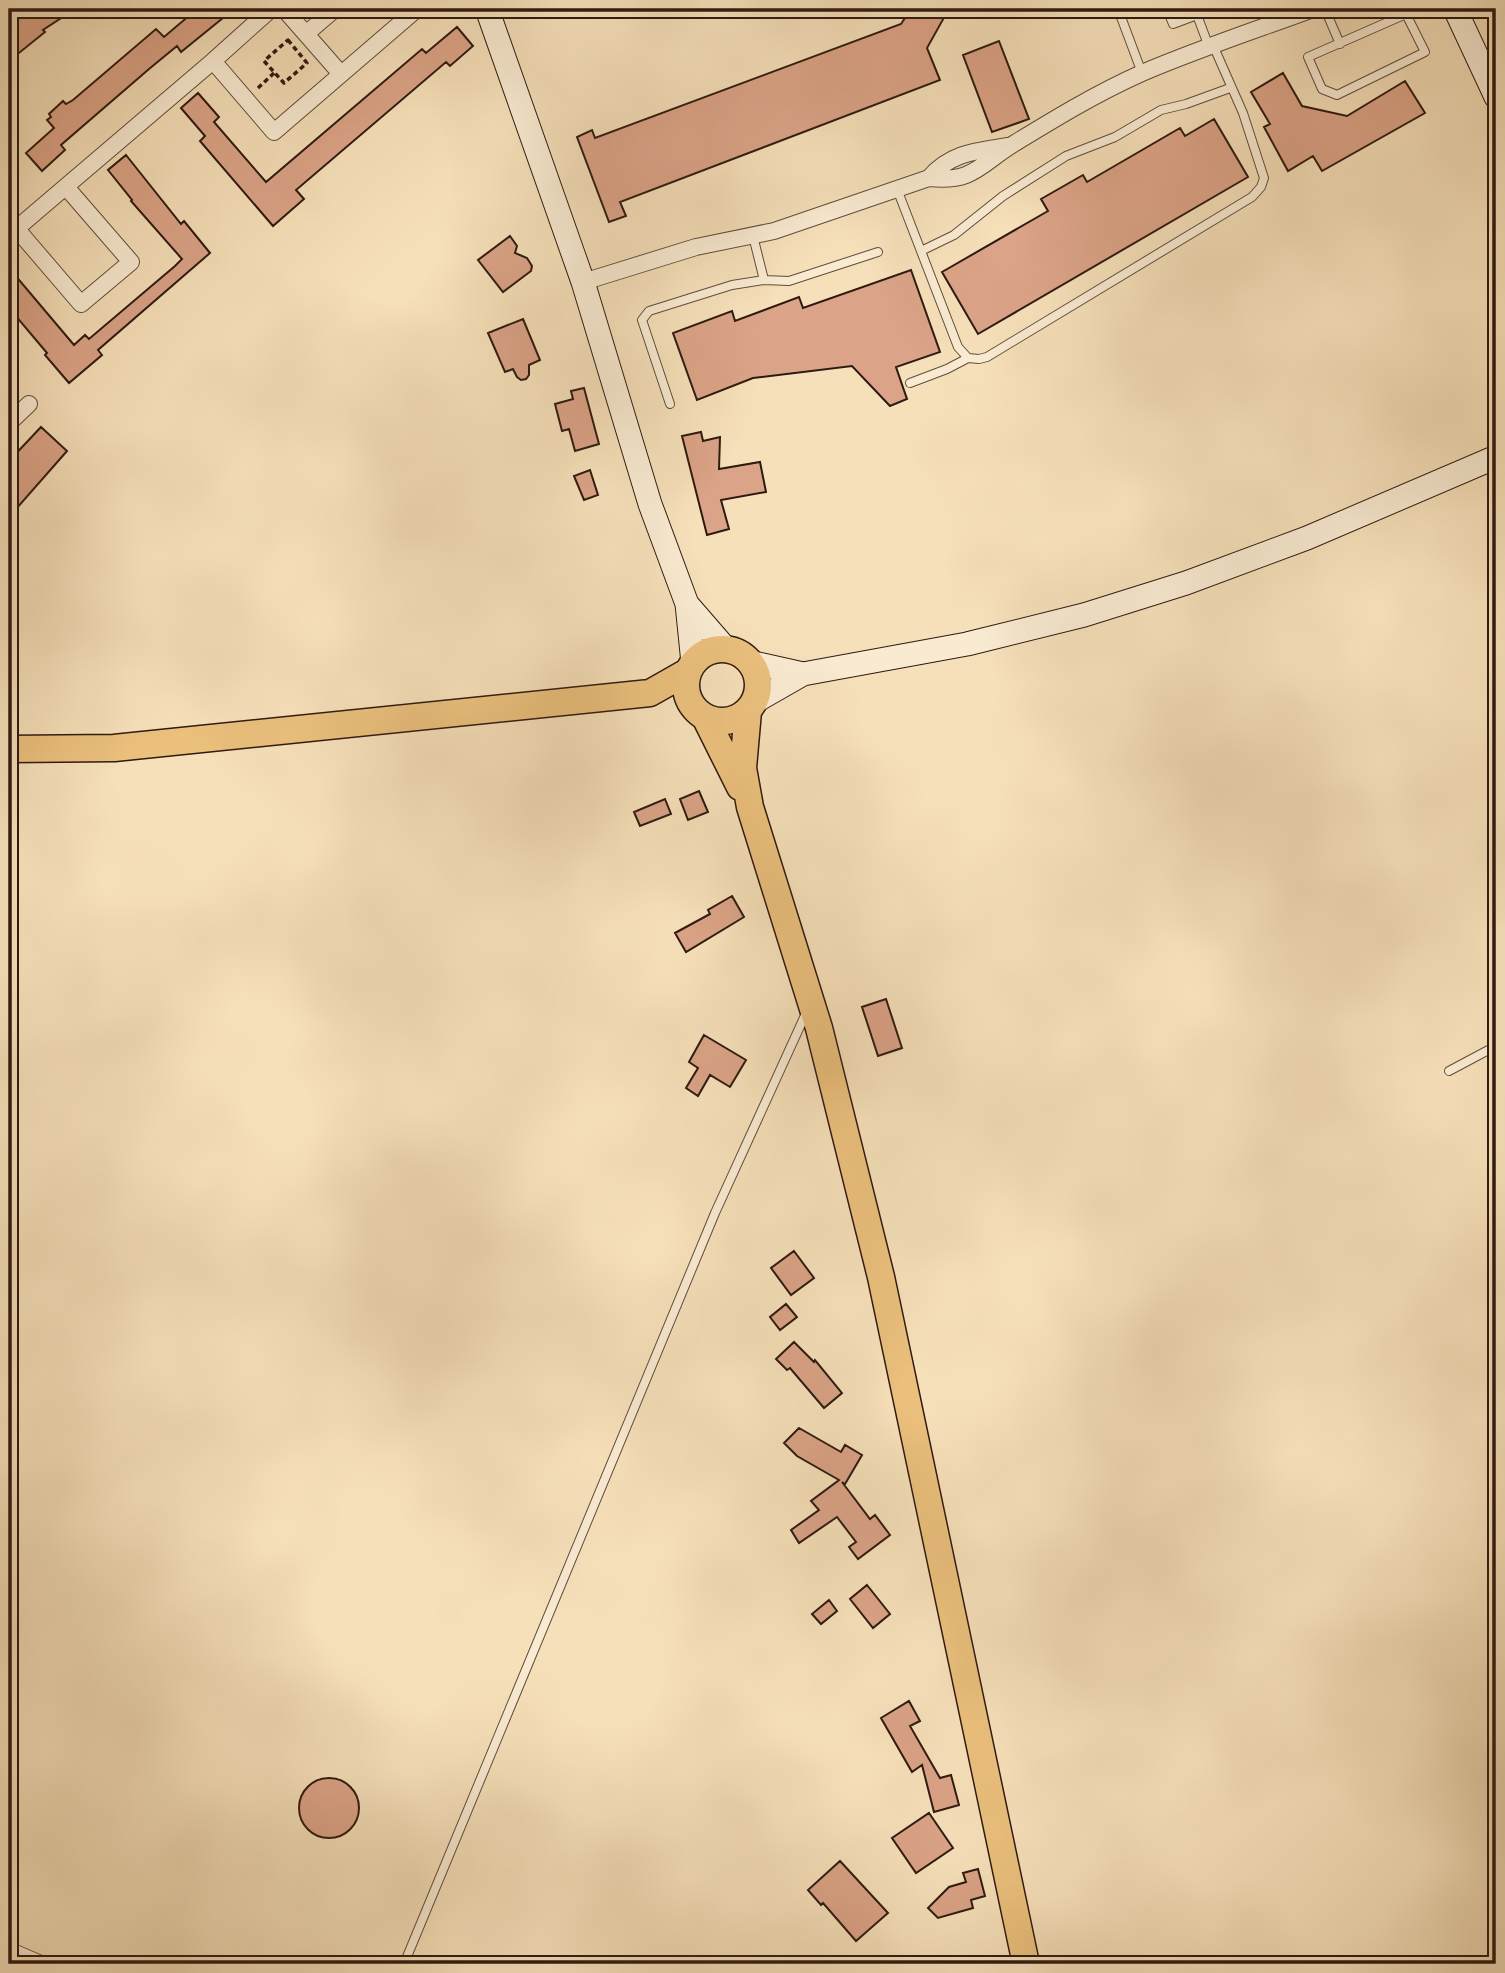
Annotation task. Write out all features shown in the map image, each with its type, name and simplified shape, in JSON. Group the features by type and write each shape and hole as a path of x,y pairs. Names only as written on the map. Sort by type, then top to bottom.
{"main road":[{"path":"487,9 583,282 650,504 687,604 690,668 686,691 750,807"},
{"path":"1455,9 1496,97"},
{"path":"650,693 718,722 730,721 803,674 967,644 1084,615 1173,587 1307,538 1496,457"},
{"path":"687,604 726,649 743,656 749,662 758,682 751,707 743,768 750,807 811,1002 881,1277 1026,1964"},
{"path":"9,749 114,748 650,693 690,668 709,651 726,649"},
{"path":"749,662 803,674"}],"street":[{"path":"66,187 131,262 81,304 13,224 66,187 271,9"},
{"path":"284,9 341,74"},
{"path":"307,33 335,9"},
{"path":"214,61 274,132 417,9"},
{"path":"929,178 963,178 1076,106 1142,73 1313,9"},
{"path":"583,282 696,247 774,231 929,178 954,156 1011,145"},
{"path":"9,423 29,404"}],"lane":[{"path":"1118,9 1142,73"},
{"path":"910,383 968,358 987,357 1252,197 1261,187 1264,178 1242,113 1197,15 1173,24 1167,9"},
{"path":"1325,9 1340,44"},
{"path":"1406,14 1424,51 1337,95 1322,89 1308,57 1340,44 1406,14"},
{"path":"921,251 954,235 1003,197 1066,156 1115,136 1161,110 1230,88"},
{"path":"897,190 958,347 968,358"},
{"path":"753,235 764,280"},
{"path":"670,404 642,320 649,311 733,285 764,280 789,281 878,252"},
{"path":"404,1964 715,1213 811,1002"},
{"path":"1449,1071 1496,1046"},
{"path":"9,1946 51,1964"}],"path":[{"path":"288,40 307,63 284,83 274,73 264,61 288,40"},
{"path":"245,98 274,73"}],"building":[{"path":"20,9 75,9 43,30 45,32 9,61 9,18"},
{"path":"197,9 234,9 181,52 177,46 149,69 61,145 65,150 42,171 26,153 54,128 47,120 51,117 49,114 63,101 66,104 73,100 156,29 164,37"},
{"path":"911,9 937,9 946,14 927,48 940,80 620,202 626,216 609,222 577,137 592,130 595,138 901,24"},
{"path":"457,27 473,46 450,66 446,62 296,190 304,199 273,226 200,141 205,136 181,108 198,93 219,117 214,122 266,182 422,49 426,53"},
{"path":"999,41 1029,119 992,132 963,55"},
{"path":"1283,73 1302,106 1347,116 1405,81 1425,113 1322,171 1313,156 1288,171 1264,127 1270,124 1251,92"},
{"path":"1214,119 1248,177 978,334 942,272 1048,211 1041,199 1083,175 1087,182 1180,128 1185,136"},
{"path":"126,155 181,224 184,221 210,253 98,350 102,355 69,383 9,308 9,268 74,345 85,335 89,339 175,266 182,259 131,201 108,170"},
{"path":"510,236 517,246 515,253 527,258 532,266 531,271 503,292 478,260"},
{"path":"911,270 940,352 896,367 907,399 890,406 852,366 753,378 697,400 673,333 732,311 735,321 799,297 803,308"},
{"path":"523,319 540,360 529,365 529,375 521,380 513,369 505,372 488,333"},
{"path":"584,388 599,444 575,451 569,429 562,431 555,404 573,399 571,391"},
{"path":"41,427 67,451 9,517 9,461"},
{"path":"701,432 703,441 720,437 719,469 760,462 766,492 721,500 729,529 707,535 682,436"},
{"path":"590,470 598,495 584,500 574,476"},
{"path":"699,791 708,812 688,820 680,799"},
{"path":"665,799 671,814 640,826 634,812"},
{"path":"732,896 744,917 686,952 675,933 710,914 708,910"},
{"path":"886,999 902,1048 878,1056 862,1007"},
{"path":"704,1035 746,1060 730,1087 710,1075 698,1096 686,1088 698,1068 689,1062"},
{"path":"794,1251 814,1278 791,1295 771,1268"},
{"path":"786,1304 797,1317 780,1330 770,1317"},
{"path":"794,1342 814,1362 815,1360 842,1393 824,1408 790,1368 787,1370 776,1359"},
{"path":"799,1428 841,1452 845,1445 862,1455 845,1484 842,1482 870,1519 875,1515 890,1535 858,1559 849,1547 856,1542 837,1517 799,1543 791,1530 819,1510 811,1501 839,1480 797,1456 784,1443"},
{"path":"867,1585 890,1614 873,1628 850,1599"},
{"path":"829,1600 837,1611 821,1624 812,1614"},
{"path":"909,1701 920,1721 910,1726 940,1778 951,1775 959,1805 934,1812 922,1765 912,1772 881,1718"},
{"path":"329,1778 350,1787 359,1808 350,1829 329,1838 308,1829 299,1808 308,1787"},
{"path":"929,1813 953,1848 916,1873 892,1838"},
{"path":"840,1861 888,1913 856,1941 808,1890"},
{"path":"978,1869 985,1896 971,1900 973,1908 938,1918 928,1908 949,1887 966,1882 963,1873"}]}
